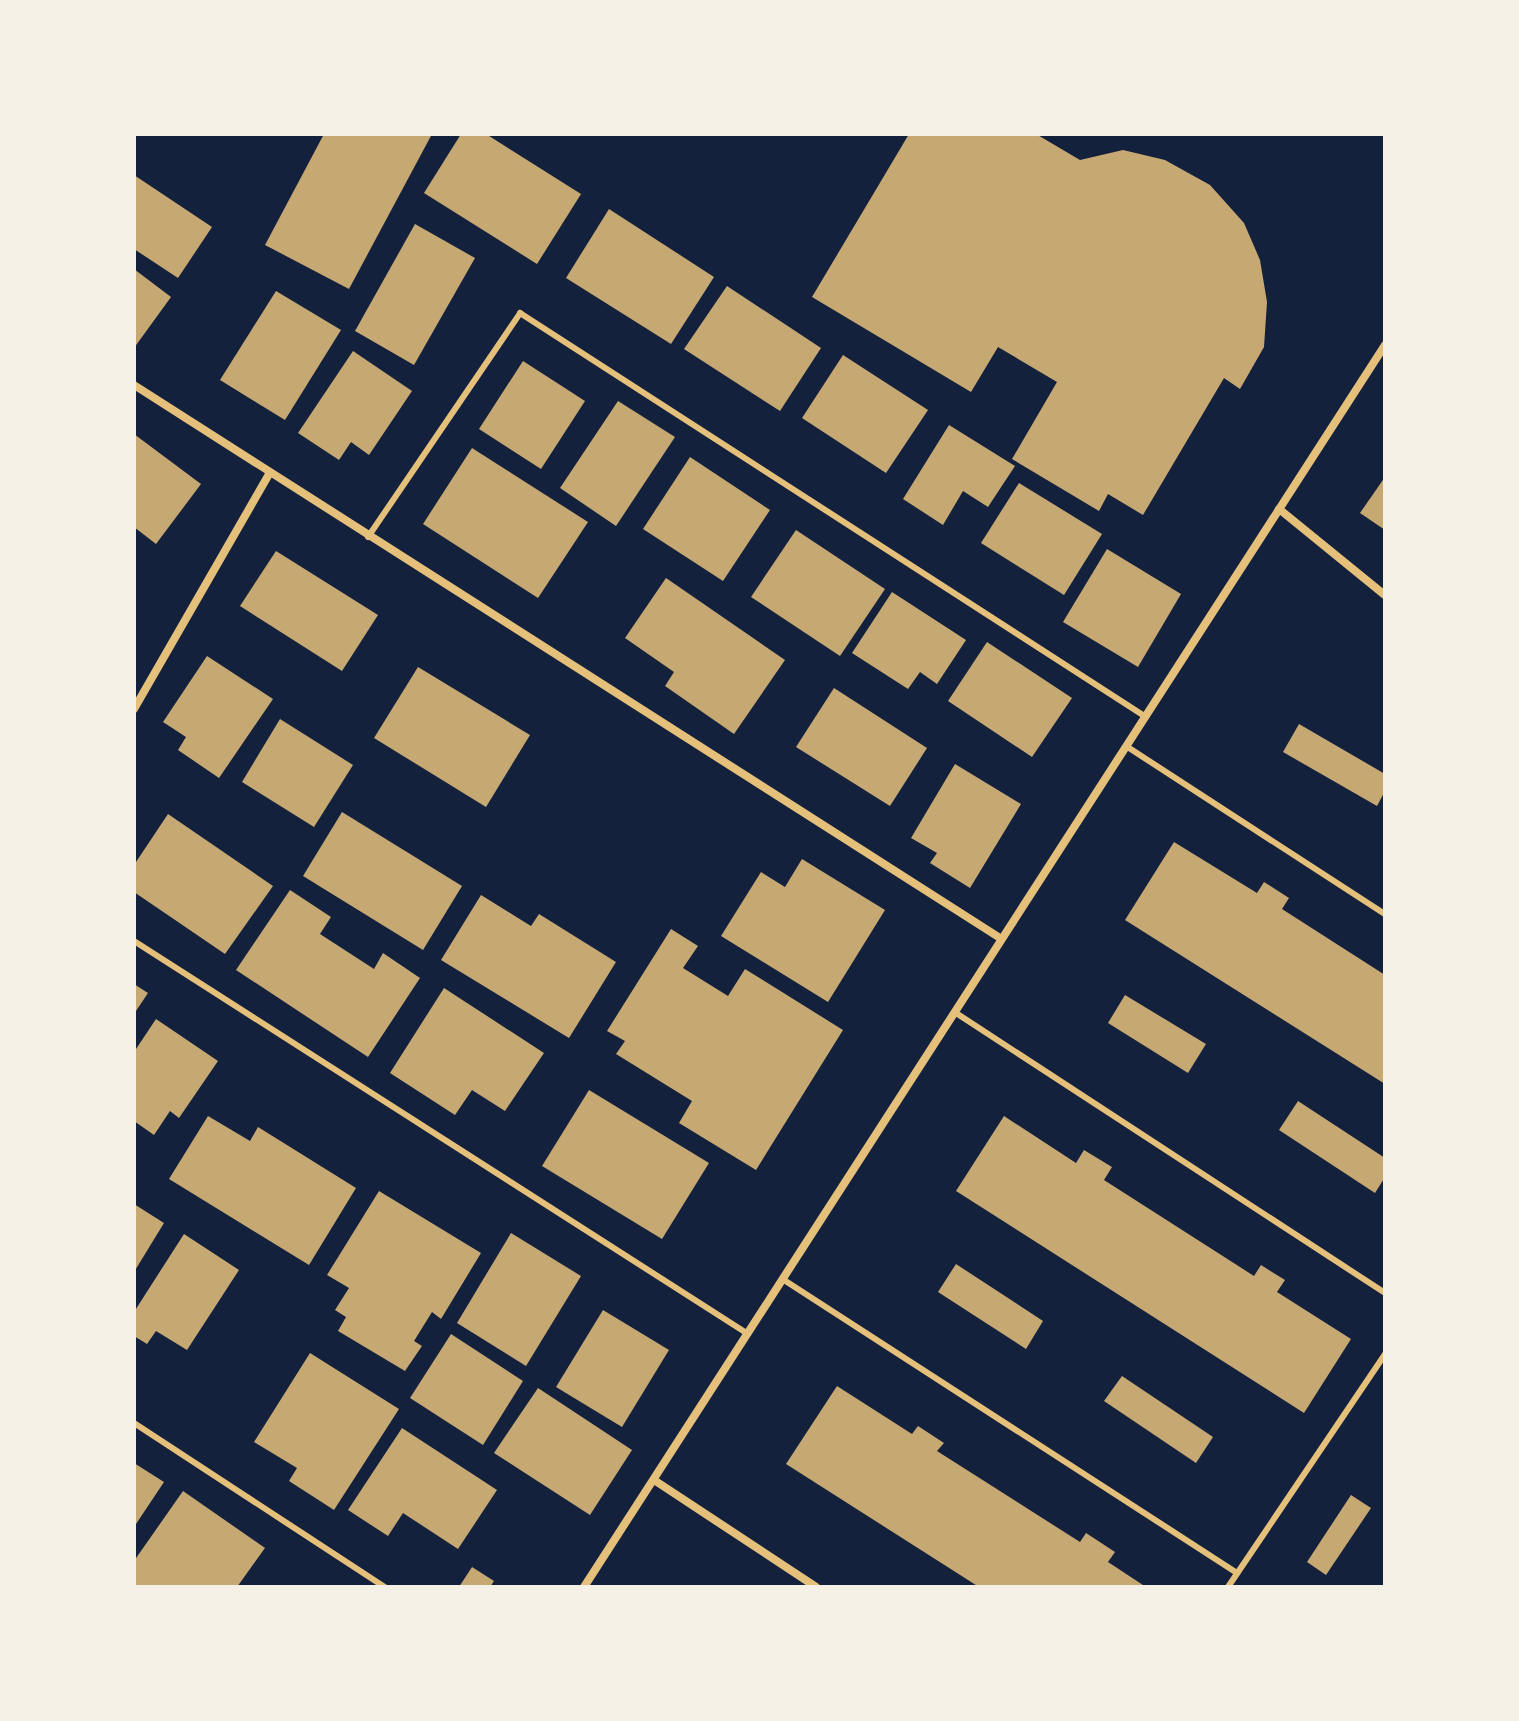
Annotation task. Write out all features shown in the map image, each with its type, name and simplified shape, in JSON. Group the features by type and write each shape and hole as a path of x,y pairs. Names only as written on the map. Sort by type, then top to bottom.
{"street":[{"path":"584,1587 1385,345"},
{"path":"134,385 1000,938"},
{"path":"134,709 269,474"},
{"path":"1279,509 1385,595"},
{"path":"654,1480 816,1587"}],"lane":[{"path":"368,537 520,313 1146,717"},
{"path":"1126,746 1385,914"},
{"path":"134,941 748,1334"},
{"path":"956,1013 1385,1293"},
{"path":"784,1280 1237,1573"},
{"path":"1228,1587 1382,1368 1385,1354"},
{"path":"134,1423 385,1587"}],"building":[{"path":"324,134 432,134 349,289 265,245"},
{"path":"461,134 486,134 581,194 537,264 424,193"},
{"path":"909,134 1036,134 1080,160 1123,150 1165,160 1210,185 1244,223 1260,260 1267,302 1264,347 1240,389 1224,378 1143,515 1108,494 1099,511 1012,459 1057,382 998,347 971,392 812,297"},
{"path":"134,175 212,227 178,278 134,249"},
{"path":"609,209 714,277 671,344 566,278"},
{"path":"415,224 475,258 414,365 355,331"},
{"path":"134,269 171,297 134,348"},
{"path":"727,286 821,348 780,411 684,349"},
{"path":"276,291 341,330 285,420 220,380"},
{"path":"353,351 412,391 369,455 351,442 339,460 298,433"},
{"path":"843,355 928,410 886,473 802,418"},
{"path":"523,361 585,401 541,469 479,429"},
{"path":"618,401 675,437 616,526 560,488"},
{"path":"949,425 1015,466 988,507 963,491 943,525 903,499"},
{"path":"134,434 201,484 156,544 134,527"},
{"path":"472,448 588,522 538,598 423,524"},
{"path":"690,457 770,510 723,581 643,529"},
{"path":"1385,477 1385,530 1360,513"},
{"path":"1019,483 1102,534 1064,595 981,543"},
{"path":"796,530 885,589 840,656 751,597"},
{"path":"1107,549 1181,594 1138,667 1063,622"},
{"path":"276,551 378,615 342,671 240,606"},
{"path":"666,578 785,660 734,734 665,686 674,672 625,638"},
{"path":"892,592 966,640 937,684 920,672 908,689 852,653"},
{"path":"987,642 1072,698 1032,757 948,701"},
{"path":"207,656 273,699 219,778 178,750 186,737 163,722"},
{"path":"418,667 530,735 486,807 374,738"},
{"path":"834,688 927,748 890,806 796,747"},
{"path":"280,719 353,765 314,827 242,782"},
{"path":"1299,724 1385,774 1385,791 1377,806 1283,752"},
{"path":"955,764 1021,804 970,888 930,863 937,853 911,838"},
{"path":"342,812 462,886 423,950 303,876"},
{"path":"168,814 273,886 225,954 134,892 134,865"},
{"path":"1174,842 1257,893 1264,882 1289,898 1282,909 1385,975 1385,1084 1125,920"},
{"path":"802,859 885,910 828,1002 721,936 761,872 785,887"},
{"path":"290,890 331,917 320,934 374,969 383,953 420,978 368,1057 236,970"},
{"path":"481,895 531,926 539,914 616,962 569,1038 441,960"},
{"path":"671,929 698,946 683,968 728,996 745,969 843,1030 756,1170 679,1123 692,1101 616,1054 625,1041 607,1031"},
{"path":"134,984 148,993 134,1014"},
{"path":"444,988 544,1053 505,1111 472,1090 455,1115 390,1073"},
{"path":"1125,995 1206,1044 1188,1073 1108,1023"},
{"path":"156,1019 218,1061 179,1118 170,1111 154,1135 134,1121 134,1052"},
{"path":"589,1090 709,1163 662,1239 542,1166"},
{"path":"1298,1101 1385,1158 1385,1177 1375,1193 1279,1130"},
{"path":"208,1116 250,1141 258,1127 356,1188 309,1265 169,1179"},
{"path":"1004,1116 1076,1163 1084,1150 1112,1167 1104,1180 1254,1276 1261,1265 1285,1280 1277,1292 1351,1339 1304,1413 956,1191"},
{"path":"379,1191 481,1253 441,1319 432,1312 414,1341 422,1346 405,1371 338,1331 346,1317 335,1310 349,1288 327,1275"},
{"path":"134,1204 164,1223 134,1272"},
{"path":"511,1233 581,1276 526,1366 457,1323"},
{"path":"184,1234 239,1270 187,1350 156,1331 147,1344 134,1336 134,1312"},
{"path":"956,1264 1043,1321 1026,1349 938,1292"},
{"path":"603,1310 669,1350 622,1427 556,1387"},
{"path":"451,1334 523,1381 483,1445 410,1398"},
{"path":"310,1353 399,1409 334,1510 289,1481 297,1468 254,1442"},
{"path":"1122,1376 1213,1437 1196,1463 1104,1401"},
{"path":"837,1386 912,1434 918,1426 944,1443 937,1451 1080,1542 1086,1533 1115,1552 1108,1562 1146,1587 979,1587 786,1464"},
{"path":"538,1388 632,1450 590,1515 494,1453"},
{"path":"402,1428 497,1490 458,1549 403,1513 388,1536 348,1510"},
{"path":"134,1463 164,1482 134,1527"},
{"path":"183,1491 265,1548 237,1587 134,1585 134,1561"},
{"path":"1351,1495 1371,1508 1326,1575 1307,1562"},
{"path":"472,1567 494,1581 490,1587 459,1587"}]}
